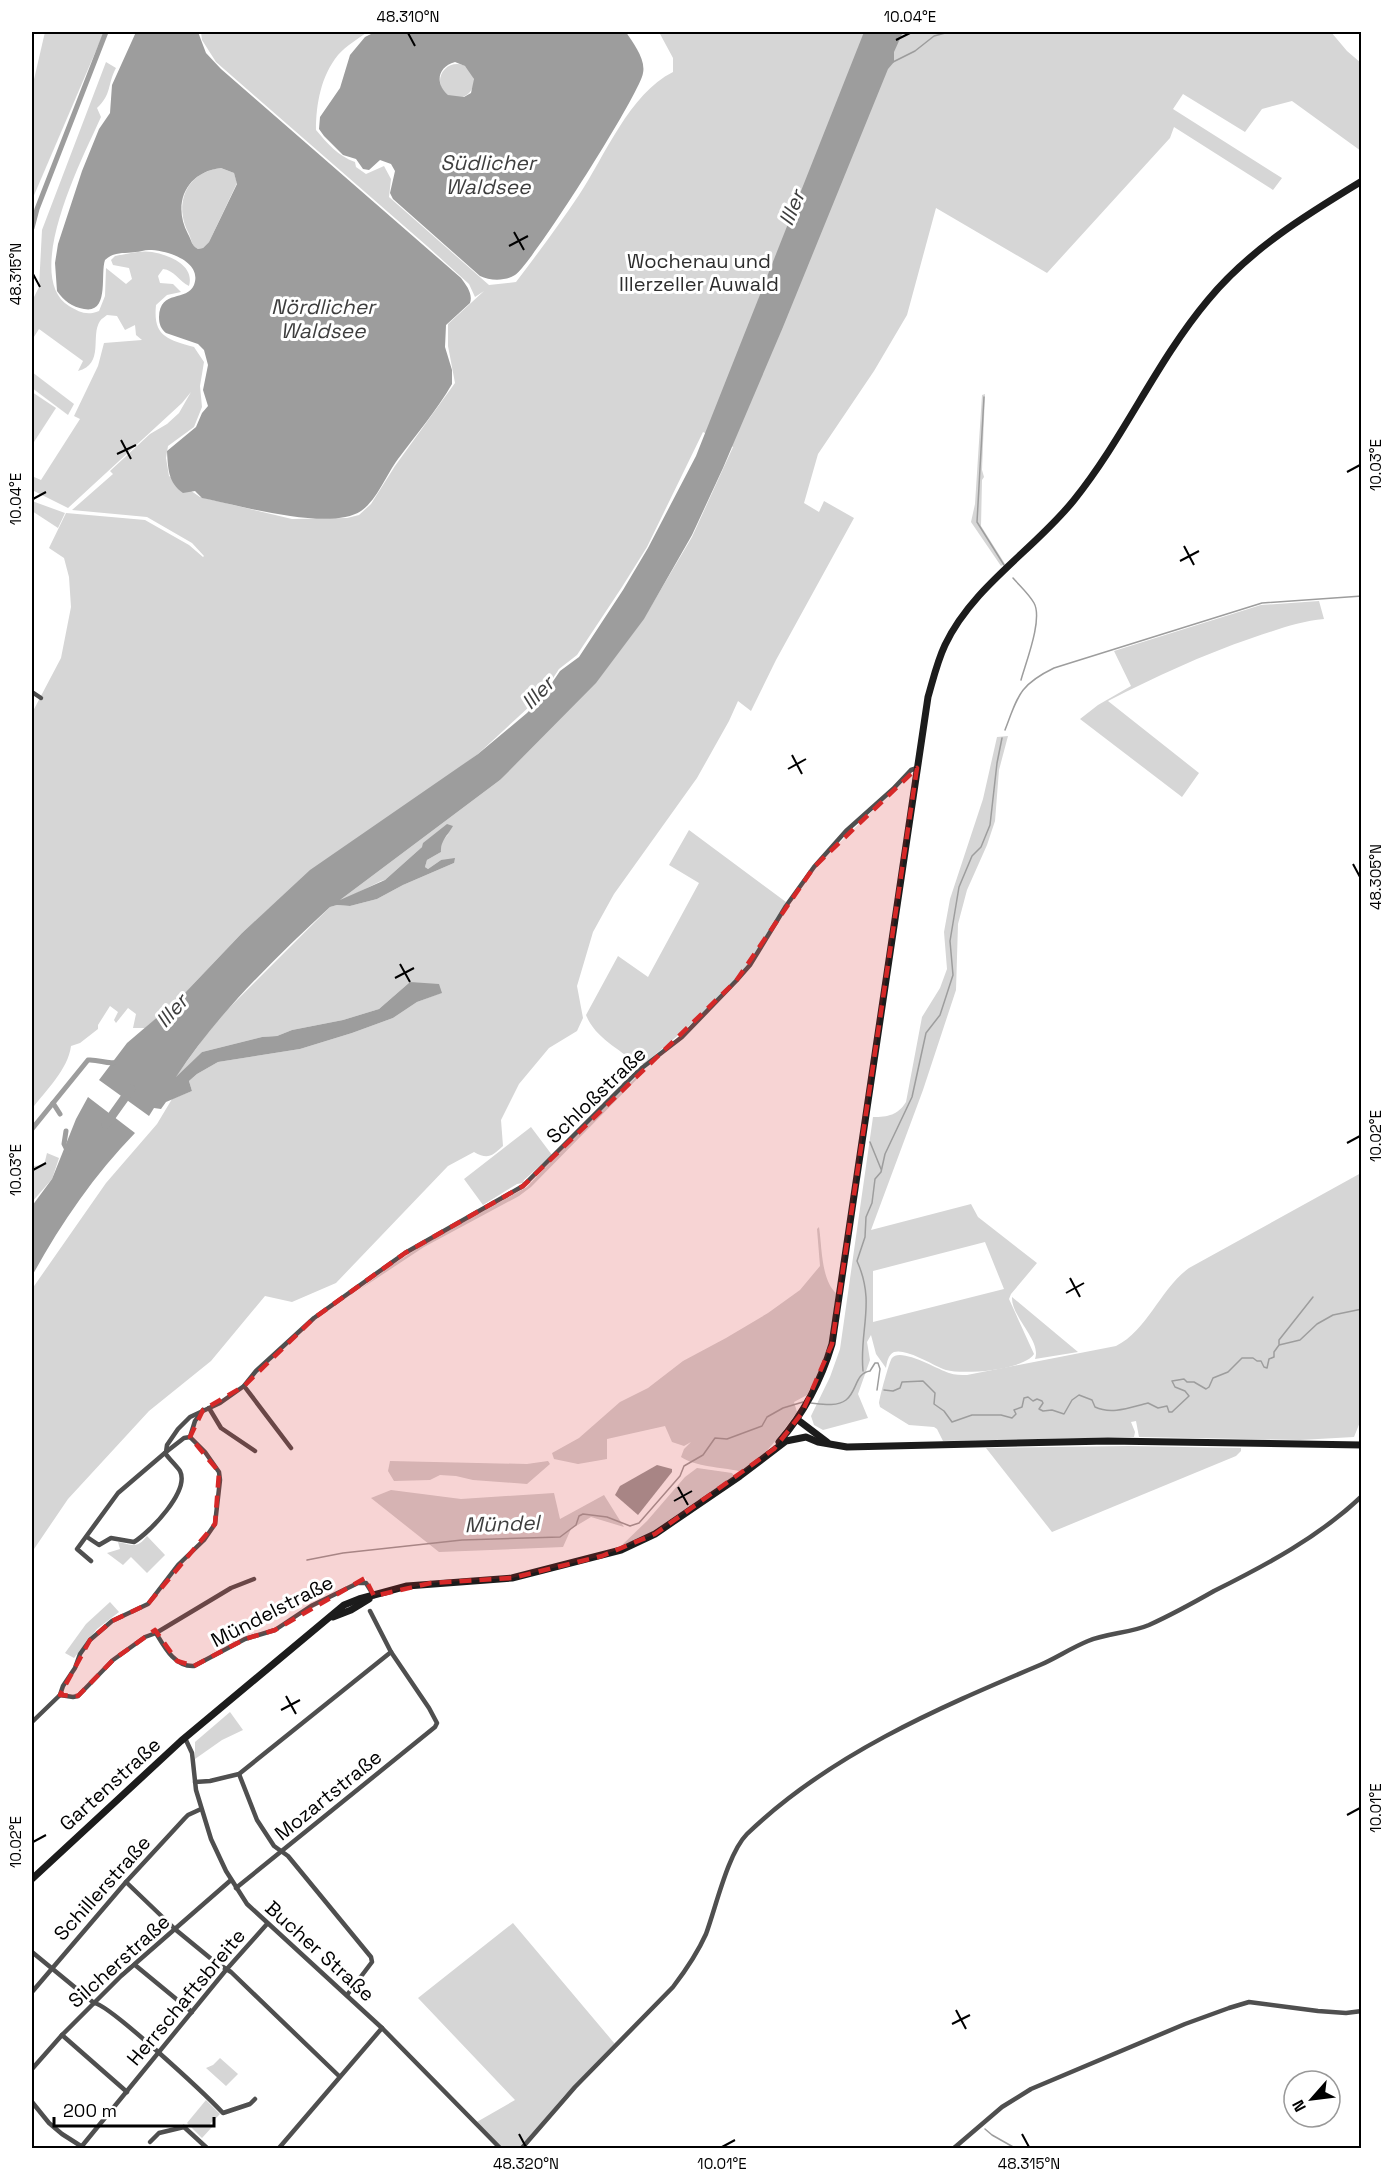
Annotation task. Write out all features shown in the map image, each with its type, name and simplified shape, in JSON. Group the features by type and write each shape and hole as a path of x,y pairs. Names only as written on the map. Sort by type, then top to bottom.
{"main road":[{"path":"774,1449 798,1419 812,1395 832,1344 928,697 945,646 968,609 1051,527 1074,500 1180,337 1208,299 1228,277 1287,227 1362,181"},
{"path":"798,1419 806,1437"},
{"path":"798,1419 830,1444"},
{"path":"774,1449 786,1441 806,1437 847,1447 1097,1441 1362,1444"},
{"name":"Gartenstraße","path":"32,1879 185,1738 344,1605 407,1586 430,1583 484,1582 512,1578 621,1550 663,1529 740,1476 774,1449"}],"street":[{"path":"32,692 41,698"},
{"name":"Schloßstraße","path":"87,1537 118,1493 165,1452 178,1429 190,1417 220,1403 244,1386 256,1371 314,1318 363,1282 405,1253 524,1186 638,1071 682,1037 736,981 750,965 786,906 814,867 846,831 911,770 917,768"},
{"path":"244,1386 291,1448"},
{"path":"189,1437 195,1421 206,1409 221,1428 255,1451"},
{"path":"91,1561 77,1549 87,1537 99,1545 111,1538 134,1542 168,1509 180,1489 179,1470 165,1452 184,1438 189,1437"},
{"path":"32,1722 60,1695 80,1654 90,1640 112,1621 148,1604 178,1565 204,1539 215,1524 219,1472 205,1452 189,1437"},
{"path":"522,2148 575,2087 684,1973 700,1947 732,1859 744,1836 797,1790 859,1750 1089,1640 1137,1629 1159,1620 1285,1553 1362,1496"},
{"name":"Mündelstraße","path":"60,1695 78,1696 113,1660 146,1637 231,1588 254,1579"},
{"name":"Mündelstraße","path":"156,1633 165,1648 177,1661 187,1667 194,1666 245,1639 275,1630 311,1606 358,1583 366,1583 374,1596"},
{"path":"195,1782 239,1774 391,1652 370,1611"},
{"name":"Mozartstraße","path":"236,1888 428,1732 436,1723 429,1708 391,1652"},
{"name":"Bucher Straße","path":"185,1738 192,1753 195,1782 211,1839 231,1880 251,1909 382,2028 500,2148"},
{"path":"239,1774 256,1820 274,1846 282,1851 371,1957 372,1962 346,1995"},
{"name":"Schillerstraße","path":"32,1992 126,1882 188,1815 201,1809"},
{"name":"Silcherstraße","path":"32,2069 94,2003 231,1880"},
{"path":"126,1882 176,1930 231,1972 339,2076"},
{"name":"Herrschaftsbreite","path":"83,2147 226,1970 267,1924"},
{"path":"32,1953 159,2052 223,2113 250,2104 255,2099"},
{"path":"135,1965 192,2012"},
{"path":"954,2148 1002,2107 1031,2089 1185,2024 1229,2008 1249,2002 1318,2011 1346,2013 1362,2011"},
{"path":"279,2148 382,2028"},
{"path":"62,2035 127,2092"},
{"path":"32,2102 49,2123 83,2147"},
{"path":"150,2142 159,2133 184,2127 207,2148"}],"highlighted area":[{"path":"917,768 832,1344 802,1413 774,1449 655,1534 602,1556 512,1578 431,1583 374,1596 365,1578 275,1630 245,1639 194,1666 177,1661 155,1630 113,1660 78,1696 60,1695 90,1640 112,1621 148,1604 215,1524 219,1472 190,1437 203,1410 244,1386 314,1318 405,1253 523,1186 736,981 814,867"}],"green space":[{"path":"45,32 104,32 32,200 32,88"},
{"name":"Wochenau und Illerzeller Auwald","path":"201,32 367,32 338,55 327,72 318,100 316,130 333,149 355,162 356,167 366,174 384,166 391,179 389,197 489,285 516,282 579,195 631,110 657,82 673,72 673,58 659,32 1331,32 1361,63 1361,151 1292,101 1262,109 1245,132 1183,94 1173,109 1282,178 1273,190 1174,127 1170,138 1047,273 936,208 907,315 874,371 818,454 804,503 819,512 824,501 854,518 776,660 751,711 738,701 697,778 614,894 593,932 577,986 583,1018 577,1031 549,1048 519,1084 501,1120 503,1146 490,1156 474,1152 448,1166 336,1283 292,1302 265,1296 211,1361 149,1411 68,1499 32,1552 32,1289 106,1183 157,1124 172,1099 192,1091 189,1081 197,1074 218,1062 300,1049 352,1033 393,1018 417,1002 441,993 410,982 379,1009 343,1020 202,1052 171,1083 228,1009 330,907 350,906 377,899 454,863 441,860 428,869 425,867 427,860 441,852 442,842 449,834 422,847 385,880 340,900 500,780 644,618 692,537 733,447 703,432 647,547 577,655 559,669 542,695 478,754 274,904 242,933 181,997 145,1028 133,1028 136,1014 128,1008 116,1023 114,1020 118,1012 110,1006 98,1025 98,1029 80,1043 71,1046 61,1072 32,1109 32,713 61,658 71,607 69,577 64,558 49,548 66,513 145,520 204,556 192,543 147,517 72,510 113,474 110,471 150,434 167,424 179,413 191,392 182,403 68,508 32,490 34,477 41,480 80,419 74,416 98,366 104,343 142,340 136,335 135,325 125,330 117,316 107,315 97,327 94,356 91,362 78,371 83,361 39,329 32,340 32,301 39,287 42,230 106,62 116,68 107,94 97,108 101,117 82,158 61,214 51,269 56,291 69,306 83,313 99,311 105,296 106,268 126,284 132,279 129,268 113,265 111,260 115,256 152,252 179,262 188,272 189,286 163,269 158,276 160,283 173,284 181,292 167,295 156,305 156,315 159,330 163,335 194,347 204,362 200,386 202,407 194,427 168,446 166,458 169,476 200,497 292,519 347,518 359,515 371,504 395,466 455,383 448,346 448,324 484,291 475,297 469,284 216,62 202,40"},
{"path":"457,64 469,69 474,81 469,93 457,98 445,93 440,81 445,69"},
{"path":"221,168 234,173 237,183 209,242 203,248 198,249 193,244 184,223 183,201 191,183 199,176"},
{"path":"32,372 74,404 68,415 32,388"},
{"path":"32,392 56,408 32,445"},
{"path":"985,394 981,526 1005,564 1001,566 971,522 975,504 982,395"},
{"path":"32,501 65,513 58,528 32,511"},
{"path":"1319,601 1324,619 1288,626 1233,645 1143,683 1108,701 1199,773 1182,797 1080,719 1098,705 1131,686 1114,651 1261,605"},
{"path":"1008,736 999,770 995,821 967,890 958,924 956,990 923,1090 871,1230 971,1204 978,1217 1037,1263 1009,1299 1034,1354 1019,1364 993,1370 966,1372 946,1370 899,1351 890,1355 886,1368 876,1354 871,1335 867,1342 870,1360 858,1394 868,1418 823,1430 814,1425 811,1416 830,1377 840,1349 873,1117 892,1114 900,1110 906,1102 922,1017 940,988 947,969 944,932 950,899 983,799 997,737","holes":["985,1242 1004,1289 873,1322 873,1271"]},
{"path":"689,830 786,902 768,934 724,992 698,1018 644,1064 636,1064 601,1036 586,1015 618,956 648,977 699,883 669,865"},
{"path":"635,1078 638,1078 531,1187 519,1196 424,1247 359,1290 423,1245 527,1187"},
{"path":"531,1127 552,1155 523,1183 517,1184 483,1205 464,1179"},
{"path":"47,1153 59,1158 52,1179 32,1202 32,1169 33,1166 44,1165"},
{"path":"1361,1173 1362,1417 1354,1437 1300,1440 1139,1437 1136,1421 1131,1422 1135,1432 1134,1437 943,1441 934,1427 909,1425 880,1407 879,1403 889,1366 896,1355 919,1360 951,1374 967,1375 1116,1346 1137,1330 1170,1287 1189,1268"},
{"path":"819,1227 827,1280 836,1293 830,1341 807,1395 794,1402 797,1412 771,1446 755,1462 739,1471 701,1465 687,1460 681,1457 684,1449 691,1442 684,1446 672,1442 665,1426 607,1439 607,1459 578,1464 554,1459 552,1453 579,1438 620,1402 648,1388 683,1361 768,1313 800,1290 820,1266 817,1229"},
{"path":"1012,1297 1078,1352 1035,1359 1034,1345 1016,1313"},
{"path":"1128,1446 1241,1448 1241,1451 1236,1456 1052,1532 986,1448"},
{"path":"390,1461 527,1464 548,1461 550,1464 527,1484 440,1475 430,1480 394,1481 388,1471"},
{"path":"697,1468 732,1473 734,1476 650,1533 620,1547 647,1521 685,1477"},
{"path":"391,1490 461,1499 554,1493 560,1519 604,1495 624,1527 591,1517 571,1529 563,1547 439,1552 371,1498"},
{"path":"147,1536 165,1555 147,1573 131,1557 123,1565 107,1553 120,1549 118,1542 137,1544"},
{"path":"110,1602 119,1612 97,1629 74,1658 65,1653 86,1624"},
{"path":"230,1712 243,1730 222,1740 195,1759 195,1742"},
{"path":"513,1923 615,2044 563,2097 521,2148 502,2148 475,2123 515,2100 418,1998"},
{"path":"220,2058 238,2074 226,2086 206,2068"},
{"path":"206,2100 220,2114 210,2124 212,2127 202,2138 187,2123"}],"water":[{"name":"Nördlicher Waldsee","path":"136,32 198,32 206,53 221,69 461,278 467,287 471,296 470,303 446,325 445,347 452,370 452,384 394,465 377,494 361,511 347,517 328,519 283,515 202,498 195,491 183,493 174,485 167,451 196,427 208,406 203,390 208,365 204,350 198,344 166,333 159,322 164,303 191,290 194,285 193,269 188,263 164,252 147,250 112,255 105,260 101,299 92,309 72,305 65,301 57,291 55,263 58,244 82,171 99,129 110,113 112,85","holes":["221,168 234,173 237,184 209,242 203,248 198,249 193,244 183,223 181,212 185,191 199,176 209,171"]},
{"name":"Südlicher Waldsee","path":"375,32 626,32 635,46 643,62 643,73 624,112 542,242 515,275 498,280 480,276 393,199 390,193 395,171 391,164 380,160 369,170 363,169 356,159 343,155 319,129 320,117 340,88 350,55 365,37","holes":["455,62 465,66 474,79 471,93 464,97 448,95 441,86 441,72 449,64"]},
{"path":"864,32 903,32 894,52 894,62 888,69 723,468 692,535 644,619 596,683 500,780 340,900 385,880 422,847 423,843 447,824 453,826 443,841 441,852 427,860 425,867 428,869 441,860 455,858 454,863 377,899 350,906 330,907 228,1009 192,1053 176,1077 202,1052 343,1020 379,1009 410,982 439,984 442,993 417,1002 393,1018 352,1033 300,1049 218,1062 189,1081 192,1091 166,1102 161,1109 154,1108 149,1116 99,1080 127,1043 181,997 242,933 310,870 478,754 527,713 543,696 560,671 579,657 648,548 696,456"},
{"path":"88,1097 135,1133 79,1201 32,1276 32,1206 52,1179 76,1119"},
{"path":"657,1465 672,1469 672,1472 638,1515 615,1495 620,1486"}],"waterway":[{"path":"32,228 37,209 106,32"},
{"path":"893,62 915,51 934,36 949,32"},
{"path":"984,397 977,522 1004,565"},
{"path":"1013,578 1027,593 1036,610 1033,641 1021,680"},
{"path":"1005,730 1021,693 1033,680 1054,668 1262,603 1362,596"},
{"path":"863,1371 866,1303 863,1276 857,1261 865,1237 866,1217 872,1203 875,1179 881,1172 885,1154 912,1097 926,1033 940,1015 953,975 950,941 959,887 972,856 981,847 990,825 1002,738"},
{"path":"32,1129 88,1060 116,1062"},
{"name":"Iller","path":"106,1124 131,1089"},
{"path":"53,1103 60,1114"},
{"path":"66,1131 64,1144 68,1152"},
{"path":"870,1142 881,1169"},
{"path":"1279,1344 1279,1340 1313,1297"},
{"name":"Mündel","path":"884,1390 893,1391 900,1388 902,1382 923,1381 935,1393 934,1404 944,1411 952,1422 972,1415 1001,1415 1012,1418 1016,1414 1014,1410 1022,1407 1024,1398 1028,1397 1033,1401 1037,1399 1042,1401 1039,1409 1043,1411 1052,1410 1064,1414 1072,1400 1079,1395 1092,1400 1095,1407 1101,1409 1122,1410 1148,1403 1158,1408 1167,1406 1169,1412 1172,1412 1189,1396 1185,1391 1175,1387 1172,1381 1184,1379 1206,1389 1213,1378 1228,1372 1242,1358 1261,1361 1267,1368 1269,1359 1274,1357 1274,1352 1279,1345 1300,1340 1317,1324 1333,1315 1362,1309"},
{"name":"Mündel","path":"811,1403 834,1404 846,1400 850,1397 861,1375 870,1371 875,1363 878,1363 880,1369 877,1390"},
{"name":"Mündel","path":"307,1560 343,1553 462,1540 560,1537 576,1525 579,1516 583,1514 607,1517 630,1526 639,1523 680,1476 684,1466 703,1455 715,1438 727,1439 762,1426 767,1417 783,1408 803,1402"},
{"path":"985,2129 1015,2148"}]}
